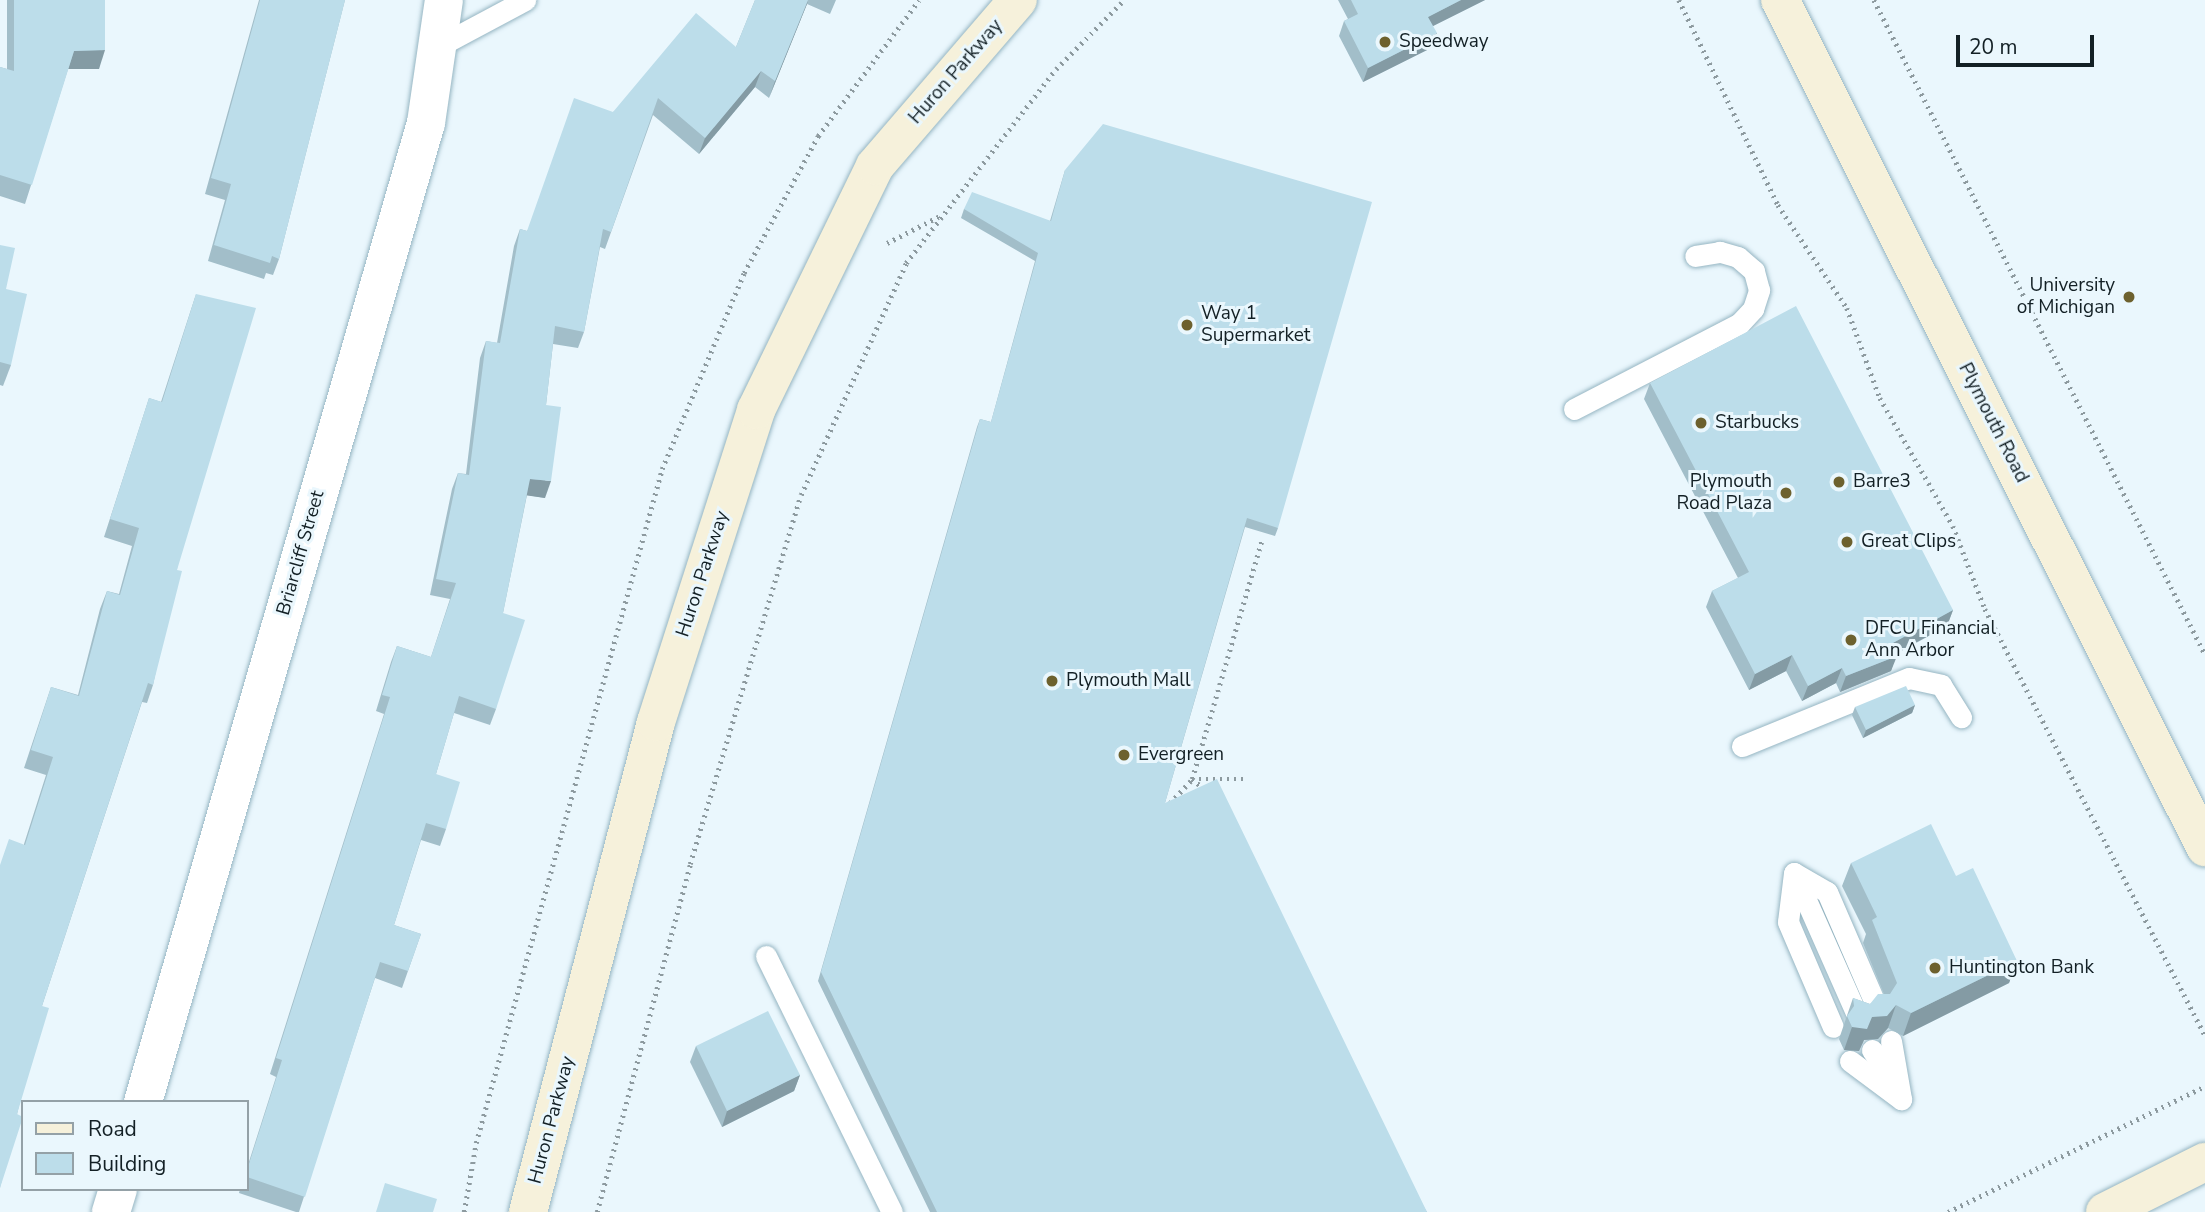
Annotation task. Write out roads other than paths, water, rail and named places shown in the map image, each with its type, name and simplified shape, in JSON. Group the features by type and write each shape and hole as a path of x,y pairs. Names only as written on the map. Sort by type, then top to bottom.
{"main road":[{"name":"Huron Parkway","path":"528,1212 656,722 756,411 875,166 1018,0"},
{"name":"Plymouth Road","path":"1780,0 2205,847"},
{"path":"2105,1212 2205,1162"}],"street":[{"name":"Briarcliff Street","path":"144,1100 426,123 444,0"},
{"path":"111,1212 117,1191"}],"lane":[{"path":"437,47 525,0"},
{"path":"1574,409 1739,324 1753,309 1759,290 1754,271 1738,257 1720,252 1695,256"},
{"path":"1742,746 1909,678 1941,685 1961,717"},
{"path":"1833,1027 1788,922 1794,873 1866,1010"},
{"path":"766,956 892,1212"},
{"path":"1891,1041 1901,1099"},
{"path":"1872,1051 1890,1072 1901,1099"},
{"path":"1850,1061 1901,1099"}],"place":[{"name":"Speedway","path":"1385,42"},
{"name":"University of Michigan","path":"2129,297"},
{"name":"Way 1 Supermarket","path":"1187,325"},
{"name":"Starbucks","path":"1701,423"},
{"name":"Barre3","path":"1839,482"},
{"name":"Plymouth Road Plaza","path":"1786,493"},
{"name":"Great Clips","path":"1847,542"},
{"name":"DFCU Financial Ann Arbor","path":"1851,640"},
{"name":"Plymouth Mall","path":"1052,681"},
{"name":"Evergreen","path":"1124,755"},
{"name":"Huntington Bank","path":"1935,968"}]}
